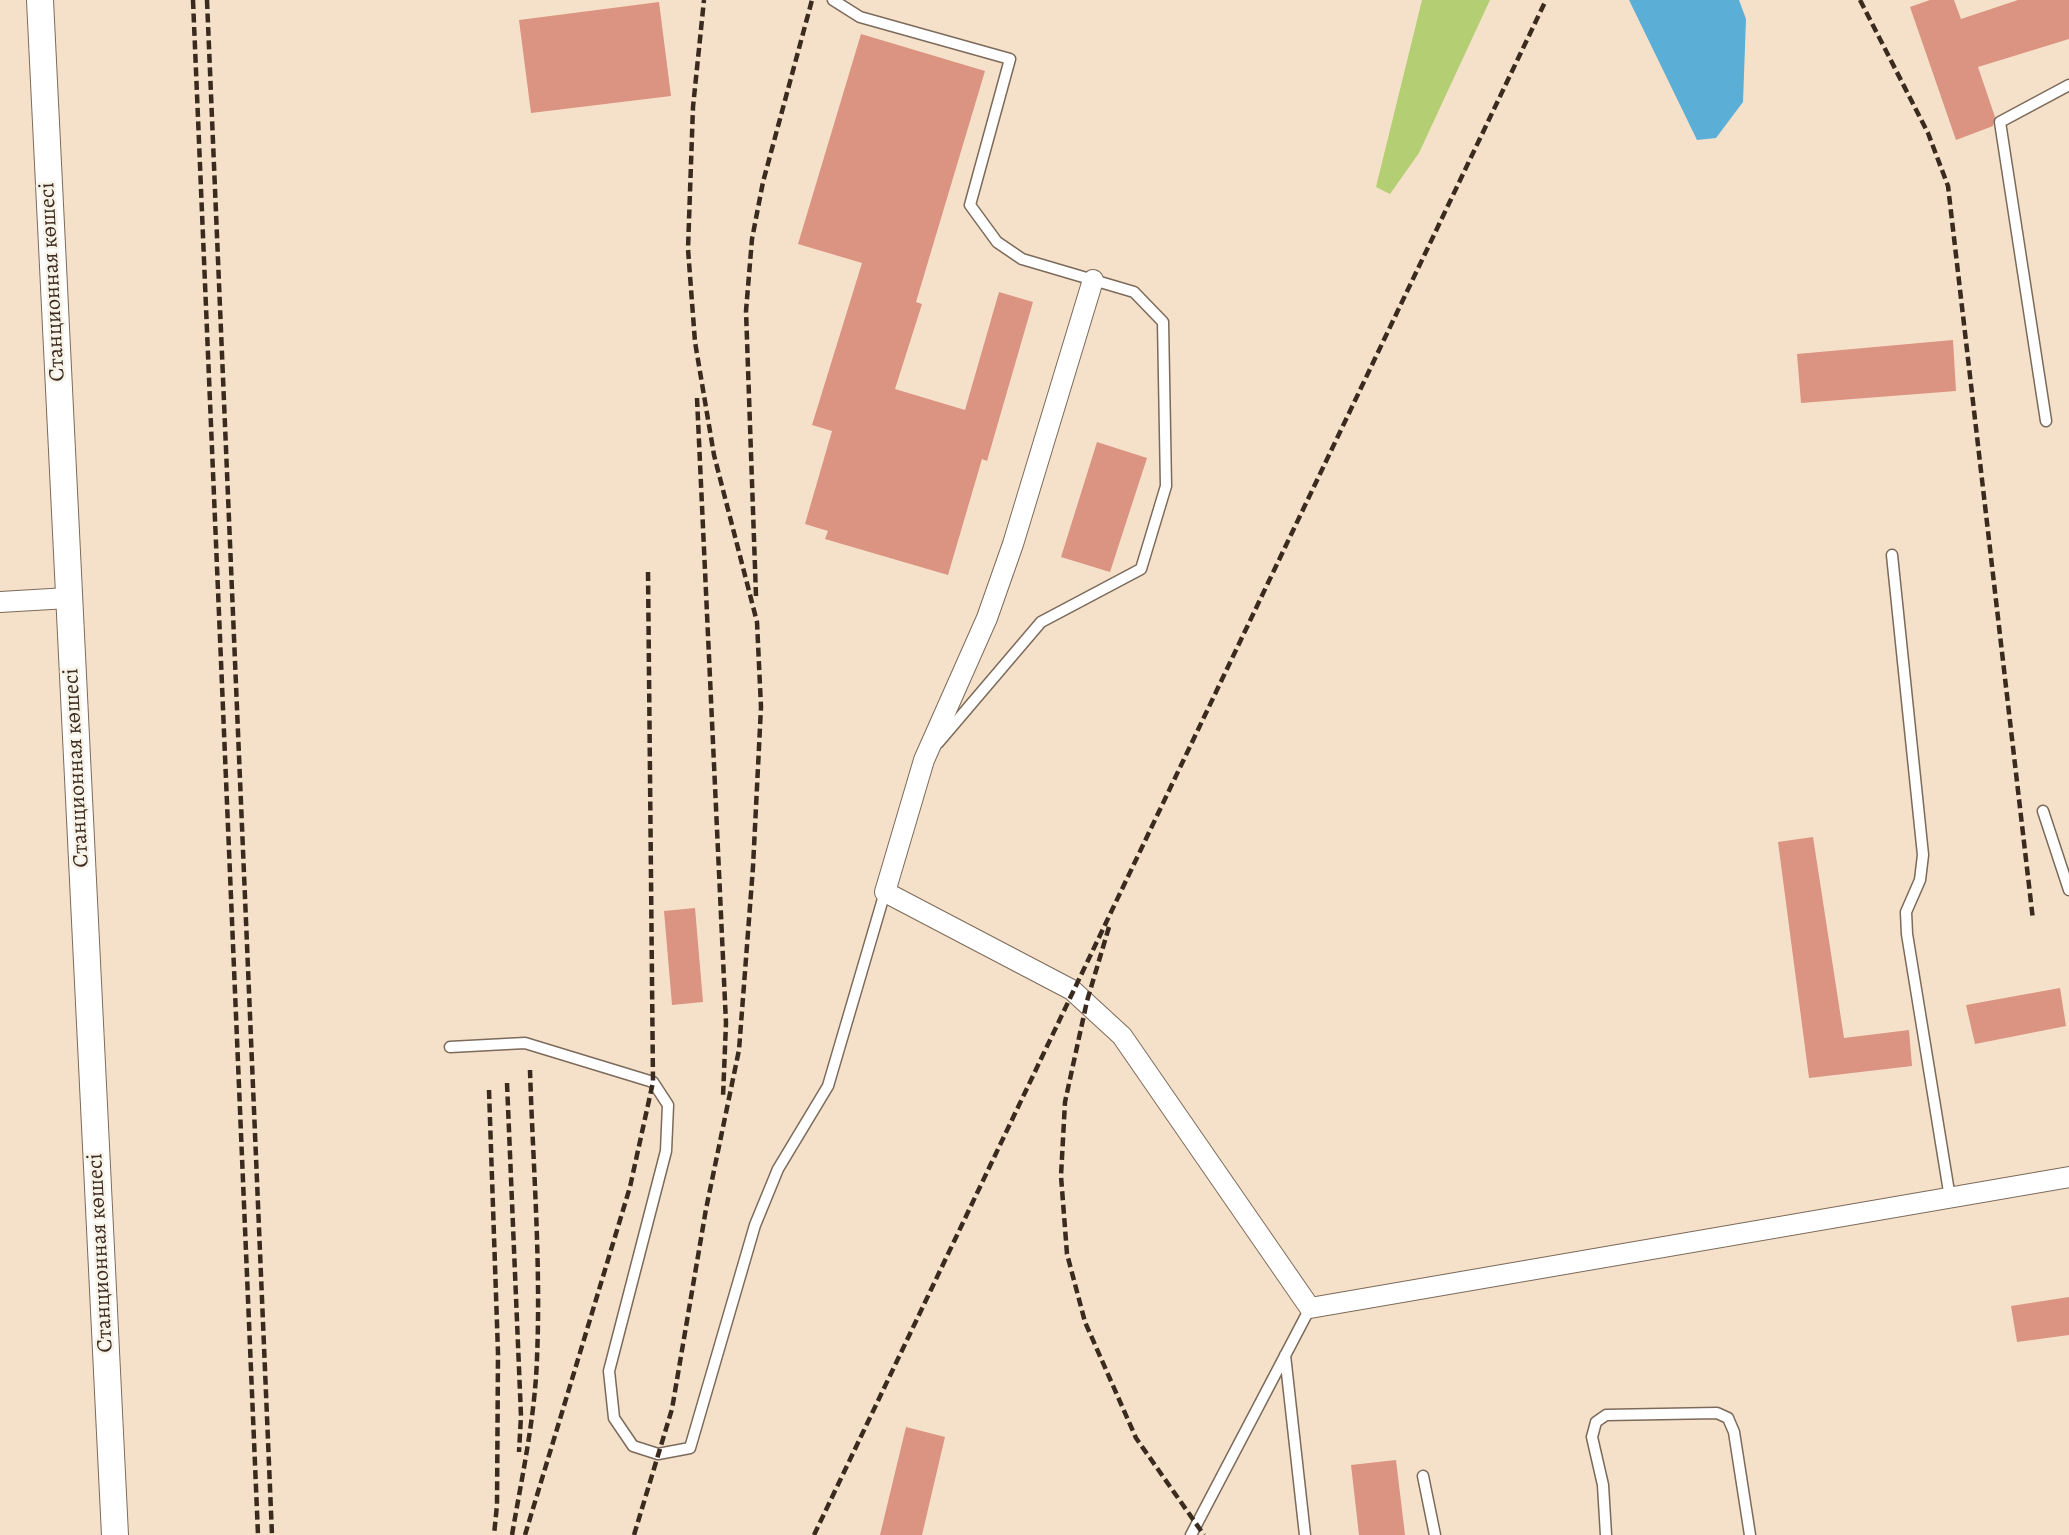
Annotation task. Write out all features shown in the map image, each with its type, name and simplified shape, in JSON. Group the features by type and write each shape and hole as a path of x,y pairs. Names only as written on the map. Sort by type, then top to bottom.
{"street":[{"name":"Станционная көшесі","path":"40,0 115,1535"},
{"path":"1093,280 987,618 924,760 885,892 1072,990 1094,1008 1122,1036 1310,1308 2069,1177"},
{"path":"0,602 68,598"}],"lane":[{"path":"833,0 860,17 1010,59 970,205 997,242 1022,259 1134,292 1163,322 1166,486 1141,569 1041,622 924,760"},
{"path":"2046,421 2000,122 2069,85"},
{"path":"1892,555 1923,855 1920,880 1906,912 1907,934 1950,1198"},
{"path":"2043,811 2069,890"},
{"path":"450,1047 525,1042 653,1082 668,1105 666,1152 609,1371 614,1418 633,1446 658,1454 690,1448 755,1225 778,1169 828,1086 885,892"},
{"path":"1191,1535 1310,1308"},
{"path":"1285,1355 1305,1535"},
{"path":"1606,1535 1603,1485 1592,1437 1596,1422 1606,1414 1717,1413 1728,1418 1734,1432 1750,1535"},
{"path":"1423,1476 1435,1535"}],"green space":[{"path":"1422,0 1490,0 1419,153 1390,194 1376,187"}],"water":[{"path":"1629,0 1739,0 1746,19 1743,102 1716,138 1697,140"}],"building":[{"path":"1930,0 1954,0 1961,19 2018,0 2069,0 2069,39 1978,67 1995,117 1993,126 1956,140 1910,7"},
{"path":"659,2 671,96 531,113 519,20"},
{"path":"861,34 985,71 916,302 922,304 895,389 965,410 999,292 1033,302 987,461 982,459 948,575 825,539 828,531 805,524 832,431 812,425 862,263 798,244"},
{"path":"1953,340 1956,391 1801,403 1797,354"},
{"path":"1097,442 1147,458 1110,572 1061,557"},
{"path":"1813,837 1844,1038 1909,1030 1912,1066 1809,1078 1778,842"},
{"path":"695,908 703,1002 672,1005 664,911"},
{"path":"2060,988 2066,1026 1975,1044 1966,1005"},
{"path":"2069,1297 2069,1335 2017,1342 2011,1306"},
{"path":"906,1427 945,1437 922,1535 880,1535"},
{"path":"1396,1460 1405,1535 1359,1535 1351,1465"}],"railway":[{"path":"193,0 258,1535"},
{"path":"207,0 272,1535"},
{"path":"634,1535 672,1409 706,1209 739,1050 753,867 761,707 757,622 714,455 695,342 688,249 693,107 704,0"},
{"path":"756,596 746,311 752,239 763,182 812,0"},
{"path":"814,1535 1546,0"},
{"path":"1860,0 1928,133 1948,186 2033,920"},
{"path":"697,398 726,1023 723,1097"},
{"path":"525,1535 630,1187 653,1082 648,570"},
{"path":"1109,927 1087,1001 1065,1102 1061,1176 1067,1254 1085,1322 1136,1438 1204,1535"},
{"path":"512,1535 531,1425 537,1358 537,1250 530,1070"},
{"path":"507,1083 521,1416 519,1452"},
{"path":"489,1090 498,1353 497,1505 494,1535"}]}
